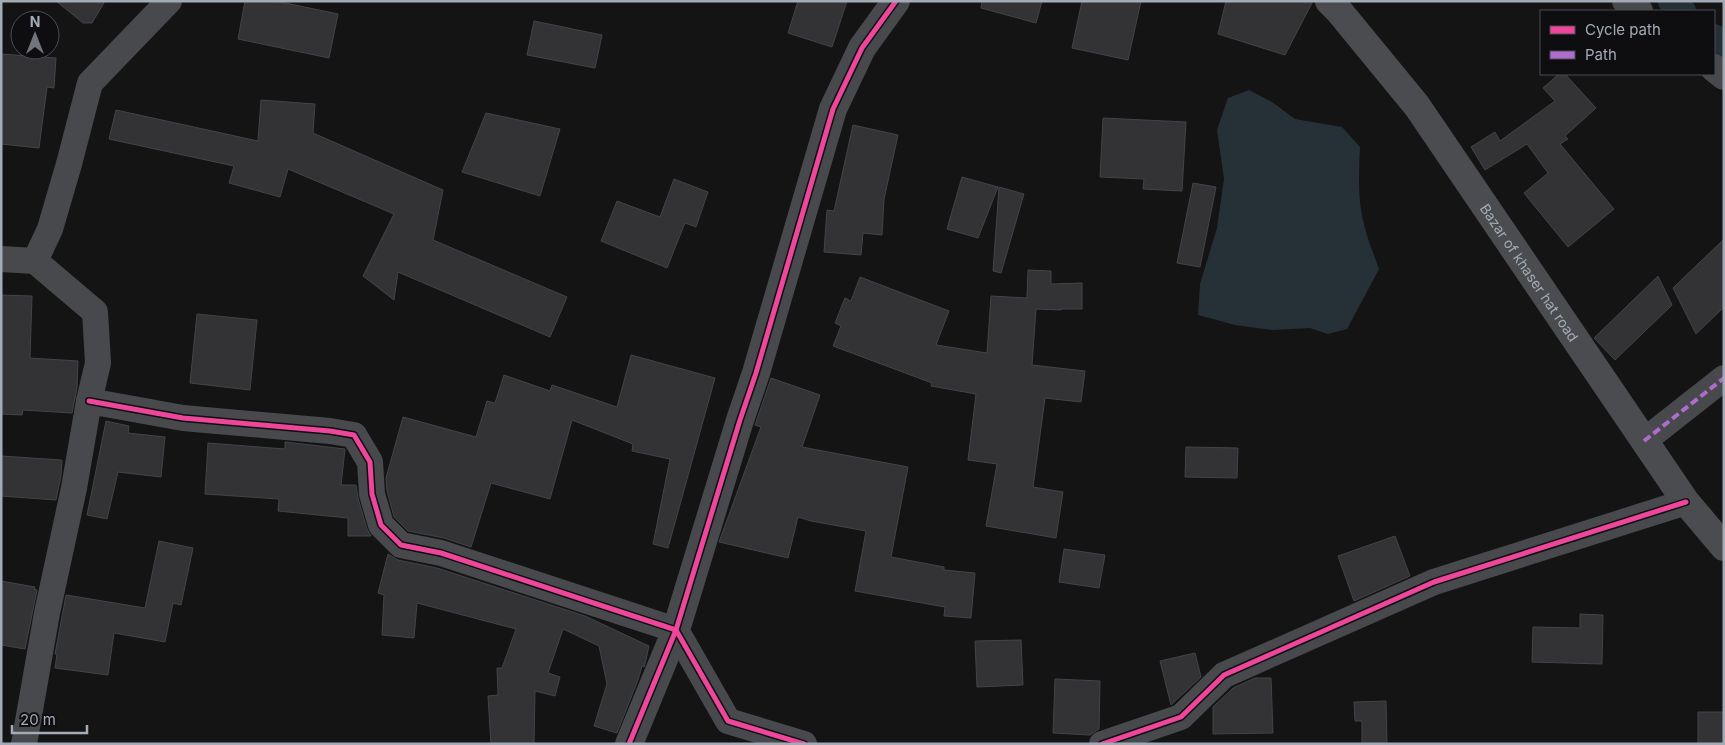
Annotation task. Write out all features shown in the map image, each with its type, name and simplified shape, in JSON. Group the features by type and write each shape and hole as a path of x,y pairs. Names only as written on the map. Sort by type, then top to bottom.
{"main road":[{"name":"Bazar of khaser hat road","path":"1329,1 1417,106 1686,502 1724,547"}],"street":[{"path":"35,261 50,229 90,82 169,1"},
{"path":"629,744 676,630 756,373 833,109 862,48 896,1"},
{"path":"1626,1 1638,10"},
{"path":"1,259 35,261 95,312 98,362 88,401 74,488 47,613 24,744"},
{"path":"1644,441 1724,378"},
{"path":"88,401 184,418 330,431 354,435 370,462 372,494 381,525 401,545 441,553 676,630 728,721 804,744"},
{"path":"1102,744 1182,718 1224,675 1434,582 1686,502"}],"shaded area":[{"path":"1249,90 1272,102 1295,119 1342,127 1360,147 1359,186 1361,210 1366,232 1379,269 1347,329 1328,334 1310,328 1272,330 1235,325 1198,315 1200,284 1217,228 1224,179 1217,130 1228,98"}],"building":[{"path":"56,1 105,1 92,23 83,23"},
{"path":"245,1 276,1 338,14 329,58 238,39"},
{"path":"798,1 847,1 832,47 788,33"},
{"path":"982,1 1042,1 1036,23 981,8"},
{"path":"1082,1 1141,1 1128,60 1072,48"},
{"path":"1226,1 1313,1 1285,55 1218,34"},
{"path":"534,21 602,35 595,68 527,55"},
{"path":"1,54 10,55 10,60 56,60 54,88 47,87 39,148 1,144"},
{"path":"1558,75 1566,75 1596,108 1565,136 1568,139 1560,144 1614,209 1568,247 1524,193 1548,173 1527,144 1485,170 1471,147 1495,132 1500,141 1555,101 1543,88"},
{"path":"261,100 315,104 313,133 443,190 433,240 567,297 550,337 398,272 394,300 363,276 394,214 288,169 280,197 229,183 234,166 109,139 116,110 258,141"},
{"path":"486,113 560,129 540,196 462,172"},
{"path":"1103,118 1186,122 1182,191 1143,189 1144,179 1100,177"},
{"path":"853,125 898,135 884,199 882,235 863,233 861,255 824,252 827,210 834,211"},
{"path":"962,177 998,187 978,238 947,229"},
{"path":"674,179 708,192 696,227 685,223 667,268 601,241 617,201 660,217"},
{"path":"1193,183 1216,187 1200,267 1177,263"},
{"path":"999,187 1024,194 1001,273 993,271"},
{"path":"1724,239 1724,307 1696,334 1673,288"},
{"path":"1028,270 1051,271 1051,284 1082,283 1082,309 1036,309 1032,365 1085,371 1081,402 1045,398 1033,487 1063,492 1056,538 986,526 997,464 968,460 976,394 931,386 932,383 833,346 841,326 835,323 845,298 851,301 860,277 949,311 936,345 987,353 991,296 1027,298"},
{"path":"1658,276 1672,305 1615,360 1594,338"},
{"path":"1,295 32,296 30,358 78,361 77,388 72,413 23,410 22,415 1,414"},
{"path":"197,314 257,320 250,390 190,383"},
{"path":"631,355 715,378 668,548 653,544 670,459 632,451 633,444 572,420 550,499 491,483 471,547 444,538 408,531 394,517 387,491 386,478 403,417 476,437 487,401 495,403 504,375 550,391 552,385 617,407"},
{"path":"771,378 820,395 802,447 908,467 891,557 944,567 944,570 975,573 971,618 944,616 945,607 855,591 866,531 798,517 788,558 719,542 761,427 755,425"},
{"path":"106,421 129,426 128,433 165,437 161,477 118,472 107,519 87,515"},
{"path":"285,442 345,449 341,485 356,485 367,529 371,536 348,536 348,518 278,511 279,499 205,494 208,443 285,449"},
{"path":"1186,447 1238,448 1237,478 1185,477"},
{"path":"1,456 62,460 56,500 1,496"},
{"path":"1395,536 1410,576 1354,601 1338,556"},
{"path":"159,541 193,548 181,605 173,603 165,642 114,633 108,675 55,668 57,654 55,654 66,595 145,608"},
{"path":"1064,549 1105,555 1099,588 1059,582"},
{"path":"388,554 398,560 437,568 585,616 649,646 644,667 642,666 617,733 594,726 607,684 599,646 563,629 548,673 560,677 555,696 535,691 534,744 491,744 488,696 498,695 497,668 502,668 516,629 417,603 414,638 382,635 384,595 378,593"},
{"path":"1,581 35,587 34,589 37,590 25,649 1,645"},
{"path":"1580,614 1603,615 1602,664 1532,662 1533,627 1580,628"},
{"path":"1021,640 1023,685 977,687 975,641"},
{"path":"1195,653 1201,677 1171,705 1160,661"},
{"path":"1255,678 1271,678 1273,733 1213,734 1213,707 1233,688"},
{"path":"1055,679 1100,681 1099,729 1090,735 1053,733"},
{"path":"1386,701 1387,744 1362,744 1362,721 1355,721 1354,702"},
{"path":"1698,712 1724,712 1724,744 1698,744"}],"waterway":[{"path":"1671,1 1682,10"},
{"path":"1715,38 1724,45"}],"marked path":[{"path":"1644,441 1724,378"}],"cycle path":[{"path":"629,744 676,630 756,373 833,109 862,48 896,1"},
{"path":"89,401 183,418 330,431 354,435 370,462 372,494 381,525 401,545 441,553 676,630 728,721 804,744"},
{"path":"1102,744 1181,717 1224,675 1434,582 1686,502"}]}
